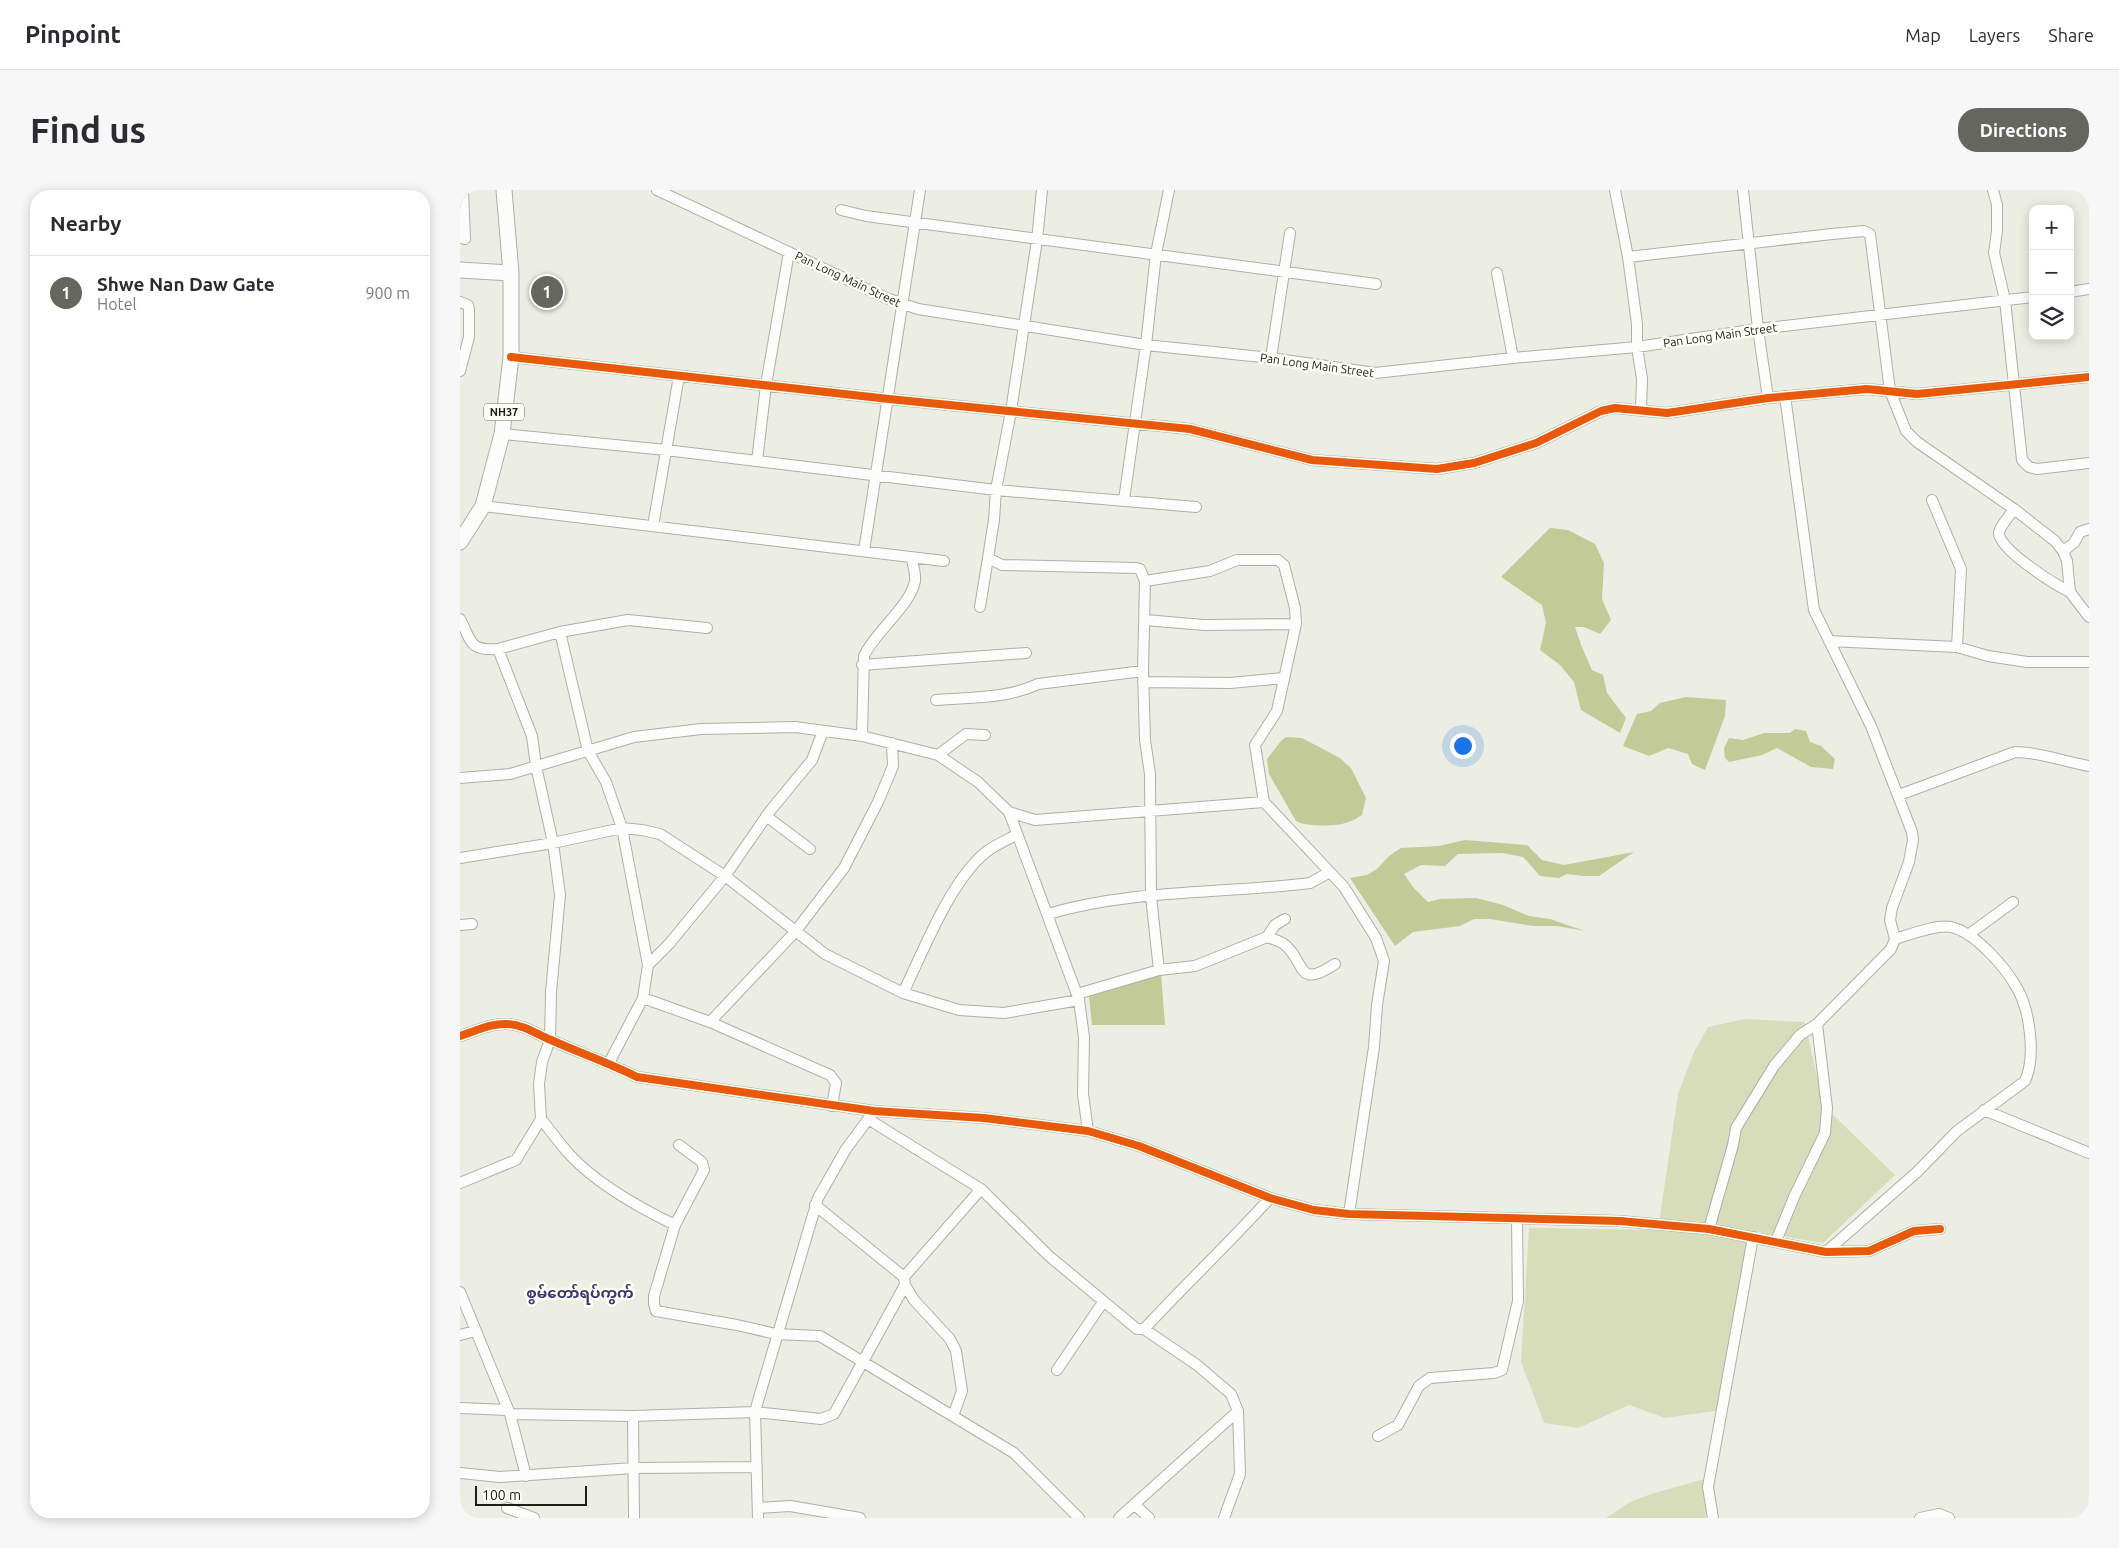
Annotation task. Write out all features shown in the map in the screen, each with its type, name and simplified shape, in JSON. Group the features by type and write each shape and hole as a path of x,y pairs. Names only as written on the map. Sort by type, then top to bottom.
{"highway":[{"name":"NH37","path":"460,542 483,506 502,434 511,357 511,273 504,190"},
{"path":"460,270 511,273"}],"street":[{"path":"462,239 463,190"},
{"name":"Pan Long Main Street","path":"657,190 901,305 1024,327 1375,373 1637,347 1758,329 2029,297"},
{"path":"864,551 920,190"},
{"path":"980,607 994,520 996,490 1011,411 1038,240 1042,190"},
{"path":"1124,500 1146,344 1156,254 1169,190"},
{"path":"1615,190 1628,257 1638,330 1637,347 1642,379 1642,410"},
{"path":"1744,190 1744,207 1750,244 1758,329 1768,398"},
{"path":"1993,190 1997,205 1997,231 1994,253 2005,300 2022,460 2029,467 2037,469 2089,463"},
{"path":"841,210 860,215 1038,240 1376,284"},
{"path":"1628,257 1864,231 1870,234 1890,391 1906,431 1917,442 2014,508 2054,541 2064,551 2067,560 2070,592"},
{"path":"1271,358 1290,233"},
{"path":"756,461 766,385 789,252"},
{"path":"1497,273 1513,358"},
{"path":"2074,291 2089,289"},
{"path":"460,302 468,305 470,337 460,372"},
{"path":"511,357 889,399 1190,429 1312,460 1437,469 1474,463 1536,443 1601,411 1615,408 1667,413 1768,398 1867,389 1917,394 2089,377"},
{"path":"653,526 679,376"},
{"path":"1709,1229 1733,1146 1736,1128 1774,1066 1800,1035 1817,1024 1891,950 1895,939 1890,920 1892,908 1909,862 1913,840 1900,796 1870,726 1814,610 1785,396"},
{"path":"502,434 666,450 996,490 1196,507"},
{"path":"1932,500 1961,569 1957,647"},
{"path":"483,506 944,561"},
{"path":"2014,508 2000,531 2000,538 2014,554 2046,580 2070,592 2089,617"},
{"path":"2064,551 2074,542 2080,532 2089,529"},
{"path":"862,736 862,665 867,648 894,616 910,593 916,580 911,557"},
{"path":"988,558 1002,565 1136,568 1140,569 1145,581 1143,671 1145,740 1150,774 1151,897 1159,970"},
{"path":"1145,581 1210,570 1237,560 1278,560 1284,565 1295,608 1296,624 1277,711 1255,745 1264,802 1344,887 1376,938 1384,961 1377,1005 1374,1047 1349,1214"},
{"path":"460,619 471,643 484,650 498,649 560,632 628,620 706,628"},
{"path":"1145,620 1204,625 1296,624"},
{"path":"560,632 588,751 606,782 622,828 648,965 643,998 609,1063"},
{"path":"1830,641 1957,647 1988,656 2027,662 2089,662"},
{"path":"460,1183 516,1160 541,1120 539,1084 542,1062 550,1040 551,992 560,896 553,843 536,766 532,736 498,649"},
{"path":"862,665 1026,653"},
{"path":"936,700 1008,694 1023,691 1038,684 1143,671"},
{"path":"1143,682 1230,683 1284,678"},
{"path":"460,778 510,774 634,738 701,729 796,727 862,736 938,755 978,782 1009,812 1035,820 1264,802"},
{"path":"648,965 725,876 766,816 812,760 824,731"},
{"path":"938,755 966,734 984,735"},
{"path":"710,1022 795,932 844,868 878,802 893,766 892,743"},
{"path":"1900,796 2015,752 2030,752 2061,761 2089,766"},
{"path":"1009,812 1078,997 1084,1037 1083,1094 1088,1131"},
{"path":"766,816 810,849"},
{"path":"460,858 553,843 622,828 660,834 725,876 825,954 903,994 959,1010 1004,1013 1078,997 1159,970 1195,966 1268,937 1275,925 1285,919"},
{"path":"903,994 944,908 973,864 988,851 1016,835"},
{"path":"1048,914 1071,908 1136,897 1310,883 1330,872"},
{"path":"1968,935 2013,902"},
{"path":"460,925 472,924"},
{"path":"1826,1252 1917,1172 1958,1131 2025,1081 2031,1058 2028,1020 2018,989 1980,943 1950,927 1931,929 1895,939"},
{"path":"1268,937 1284,944 1293,953 1299,967 1309,974 1321,973 1335,964"},
{"path":"643,998 710,1022 834,1078 836,1083 832,1106"},
{"path":"1776,1242 1794,1197 1825,1133 1827,1108 1817,1024"},
{"path":"460,1036 490,1025 522,1025 550,1040 609,1063 637,1077 832,1106 871,1115 984,1118 1088,1131 1139,1146 1270,1198 1314,1210 1349,1214 1620,1221 1709,1229 1826,1252 1869,1251 1914,1231 1940,1229"},
{"path":"1984,1110 2089,1153"},
{"path":"871,1115 981,1189 1050,1256 1103,1302 1137,1329 1144,1329 1197,1365 1231,1394 1238,1411 1240,1474 1224,1518"},
{"path":"860,1518 790,1506 758,1513 755,1412 776,1334 815,1205 829,1177 871,1115"},
{"path":"541,1120 571,1156 596,1178 648,1212 675,1225"},
{"path":"679,1145 702,1162 704,1170 675,1225 654,1296 656,1311 776,1334 820,1336 1014,1453 1079,1518"},
{"path":"460,1408 509,1412 633,1416 755,1412 821,1418 834,1414 904,1281 981,1189"},
{"path":"1144,1329 1226,1246 1270,1198"},
{"path":"815,1205 904,1281 914,1300 950,1339 956,1351 962,1391 953,1416"},
{"path":"1378,1436 1398,1425 1419,1386 1430,1378 1494,1373 1502,1370 1518,1301 1517,1219"},
{"path":"1713,1518 1708,1487 1753,1237"},
{"path":"460,1292 509,1412 526,1476"},
{"path":"1057,1370 1103,1302"},
{"path":"460,1335 475,1331"},
{"path":"1119,1518 1238,1411"},
{"path":"633,1416 634,1518"},
{"path":"460,1473 500,1477 634,1468 757,1467"},
{"path":"1134,1504 1150,1518"},
{"path":"507,1508 534,1518"},
{"path":"1920,1518 1939,1514 1949,1518"}],"shaded area":[{"path":"1550,528 1568,530 1595,544 1604,563 1602,599 1611,620 1600,634 1584,627 1575,627 1592,670 1603,675 1607,693 1626,718 1620,733 1581,710 1574,682 1560,665 1540,650 1546,623 1542,605 1501,577"},
{"path":"1686,697 1726,700 1725,716 1705,770 1692,764 1688,754 1668,748 1649,756 1623,746 1637,714 1651,711 1660,703"},
{"path":"1795,729 1806,731 1810,742 1821,746 1835,759 1833,769 1811,767 1777,748 1762,755 1729,762 1725,758 1724,748 1729,738 1743,740 1764,733 1790,733"},
{"path":"1286,737 1302,738 1340,758 1351,768 1366,798 1362,815 1346,823 1331,825 1315,825 1296,821 1269,774 1267,759"},
{"path":"1465,840 1527,845 1542,860 1564,865 1634,852 1599,876 1567,874 1559,878 1540,876 1523,857 1502,853 1458,854 1445,866 1421,865 1404,874 1414,888 1428,902 1440,899 1476,898 1503,905 1529,916 1550,919 1585,931 1557,926 1533,926 1490,919 1474,919 1460,926 1413,932 1395,946 1350,878 1367,875 1377,869 1389,856 1401,848 1439,846"},
{"path":"1161,973 1165,1025 1092,1025 1089,996"},
{"path":"1745,1019 1805,1022 1823,1105 1895,1175 1823,1243 1750,1231 1722,1410 1665,1418 1629,1405 1578,1428 1544,1423 1521,1362 1529,1228 1658,1230 1678,1094 1694,1052 1708,1027"},
{"path":"1704,1479 1706,1518 1606,1518 1630,1502"}],"cycle path":[{"path":"511,357 889,399 1190,429 1312,460 1437,469 1474,463 1536,443 1601,411 1615,408 1667,413 1768,398 1867,389 1917,394 2089,377"},
{"path":"460,1036 484,1028 508,1024 525,1028 637,1077 874,1111 984,1118 1088,1131 1139,1146 1270,1198 1314,1210 1349,1214 1620,1221 1709,1229 1826,1252 1869,1251 1914,1231 1940,1229"}],"place":[{"name":"Shwe Nan Daw Gate","path":"547,292"}],"district":[{"name":"စွမ်တော်ရပ်ကွက်","path":"580,1292"}]}
